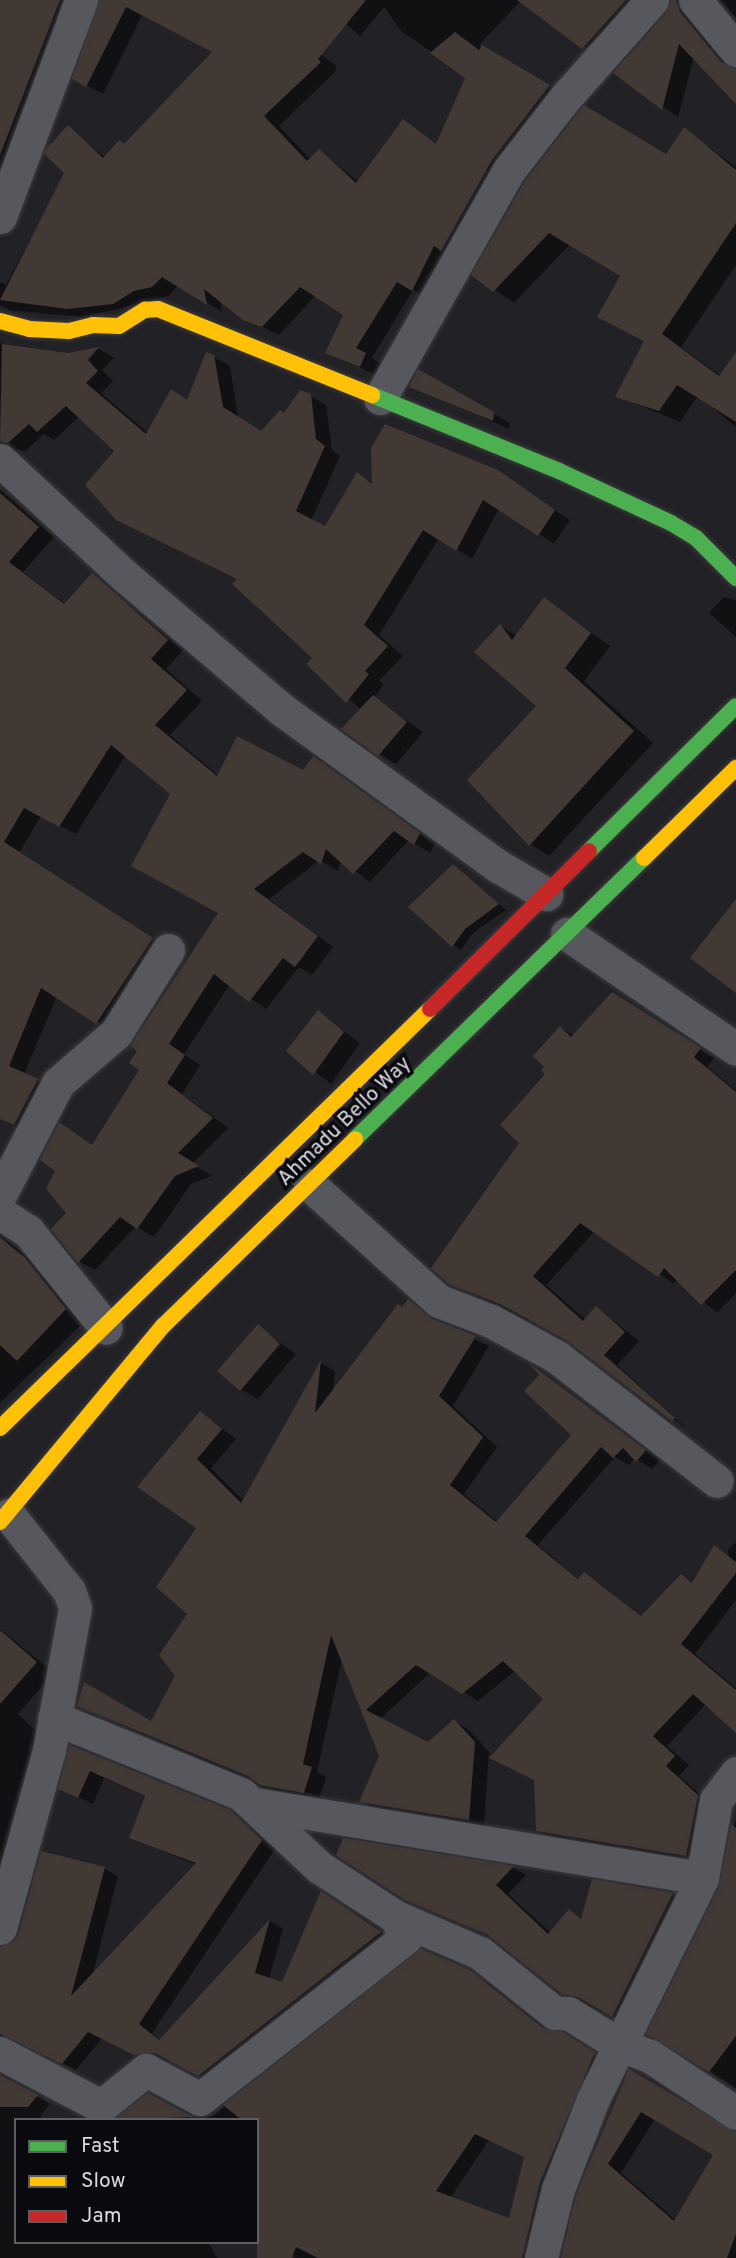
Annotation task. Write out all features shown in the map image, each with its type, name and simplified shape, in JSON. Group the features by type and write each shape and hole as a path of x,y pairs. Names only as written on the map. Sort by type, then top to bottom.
{"main road":[{"path":"0,321 29,329 69,331 93,325 119,326 145,310 158,309 559,471 671,523 696,538 736,578"},
{"name":"Ahmadu Bello Way","path":"0,1428 106,1328 736,706"},
{"name":"Ahmadu Bello Way","path":"5,1518 163,1326 736,768"}],"street":[{"path":"0,217 81,0"},
{"path":"380,398 509,170 565,98 652,0"},
{"path":"695,0 736,50"},
{"path":"0,460 126,577 281,709 498,866 546,894"},
{"path":"567,934 736,1049"},
{"path":"0,1195 58,1083 116,1033 168,950"},
{"path":"310,1185 439,1301 491,1321 558,1357 717,1481"},
{"path":"0,1213 27,1231 106,1328"},
{"path":"0,1928 54,1718 75,1608 69,1591 5,1518"},
{"path":"54,1718 119,1741 254,1804 702,1878"},
{"path":"541,2258 558,2189 618,2045 702,1878 736,1773"},
{"path":"254,1804 320,1867 396,1916 480,1953 555,2013 568,2013 618,2045 650,2056 736,2113"},
{"path":"0,2053 95,2104 105,2104 146,2070 200,2099 405,1938 396,1916"}],"building":[{"path":"0,0 60,0 0,155"},
{"path":"100,0 366,0 318,59 321,62 264,116 307,161 319,149 356,183 403,119 436,144 465,78 430,53 455,32 479,50 482,45 550,85 492,160 441,251 434,246 412,291 397,282 356,348 366,353 360,367 325,353 343,315 300,287 262,327 243,320 204,289 207,305 162,277 152,287 134,291 113,304 67,309 0,300 64,173 44,154 46,149 68,125 103,158 119,140 124,144 212,52 126,7 86,87 72,79"},
{"path":"517,0 626,0 582,49"},
{"path":"671,0 676,0 680,12 721,62 736,69 736,104 679,44 662,110 613,73 666,13"},
{"path":"584,105 666,154 684,127 736,170 736,223 662,334 719,376 736,352 736,422 677,385 659,411 615,397 644,341 597,317 620,276 549,233 493,292 471,275 525,181"},
{"path":"2,344 68,353 99,347 88,360 98,371 86,383 146,434 171,389 187,400 206,352 214,355 223,407 261,431 280,410 284,413 300,390 311,394 316,439 325,446 296,511 325,526 357,472 372,484 371,448 385,424 498,470 555,510 538,536 483,500 456,551 423,530 364,625 388,646 365,671 369,674 346,703 306,664 312,658 232,584 237,579 116,520 85,485 114,451 66,406 37,432 29,424 8,443 0,441"},
{"path":"418,369 494,412 493,421 409,387"},
{"path":"0,493 39,527 9,562 64,604 92,573 168,640 151,659 187,690 155,725 217,776 237,736 303,770 313,756 420,833 414,845 394,831 353,874 326,849 321,864 303,852 254,889 318,936 295,967 283,958 249,1002 214,974 169,1044 185,1055 167,1083 213,1118 178,1153 199,1166 175,1176 137,1229 120,1217 78,1263 51,1229 66,1213 46,1189 55,1171 40,1160 59,1122 92,1145 139,1070 129,1063 137,1051 130,1046 218,913 131,866 170,794 111,745 59,827 24,808 4,842 153,938 96,1024 41,988 9,1066 38,1079 14,1125 0,1119"},
{"path":"544,597 591,633 565,668 634,731 529,846 467,780 536,706 474,652 500,624 512,640"},
{"path":"373,695 407,722 378,756 341,729"},
{"path":"453,864 499,904 465,929 452,947 408,907"},
{"path":"736,899 736,993 690,958"},
{"path":"612,992 701,1048 694,1057 736,1092 736,1270 701,1305 664,1268 658,1277 580,1223 533,1276 583,1321 596,1306 625,1332 604,1355 675,1418 672,1421 566,1340 500,1304 449,1284 431,1268 519,1143 500,1125 545,1074 541,1071 544,1067 533,1056 560,1026 571,1037"},
{"path":"318,1010 344,1032 313,1075 286,1051"},
{"path":"0,1237 25,1258 66,1309 17,1361 0,1345"},
{"path":"408,1299 432,1319 476,1336 439,1396 483,1437 450,1485 496,1522 571,1435 524,1391 539,1375 530,1364 646,1450 636,1462 623,1448 613,1458 601,1447 525,1536 578,1579 584,1572 641,1616 681,1574 692,1583 714,1545 736,1562 736,1573 681,1644 736,1690 736,1733 693,1694 653,1736 675,1756 666,1766 698,1795 686,1856 536,1831 534,1780 489,1758 543,1699 503,1661 462,1694 416,1665 366,1710 428,1742 454,1719 475,1742 469,1820 359,1802 379,1756 331,1635 303,1764 312,1767 304,1793 260,1785 248,1776 77,1706 84,1682 151,1721 175,1676 159,1655 187,1614 156,1587 196,1528 137,1487 200,1411 222,1429 197,1459 241,1503 321,1360 315,1413 398,1304 402,1307"},
{"path":"258,1324 280,1344 240,1391 217,1371"},
{"path":"0,1630 37,1662 0,1704"},
{"path":"69,1745 230,1810 262,1840 139,2024 159,2040 270,1919 255,1973 282,1982 321,1891 381,1932 198,2076 155,2053 134,2055 88,2032 62,2064 0,2034 0,1947 13,1942 19,1933 41,1851 105,1867 71,1996 196,1863 129,1838 145,1796 90,1771 78,1798 58,1789"},
{"path":"731,1824 736,1828 736,2036 709,2072 646,2034 719,1887"},
{"path":"343,1838 514,1866 496,1885 548,1934 569,1909 581,1919 592,1879 673,1893 612,2017 578,1997 562,1994 488,1935 405,1900 336,1855"},
{"path":"421,1949 470,1970 543,2028 563,2032 595,2052 540,2182 522,2258 318,2258 296,2247 292,2258 257,2258 259,2118 239,2118 223,2105","holes":["475,2134 524,2157 509,2218 436,2191"]},
{"path":"629,2069 736,2132 736,2234 727,2258 561,2258 576,2195","holes":["641,2112 713,2155 674,2221 608,2164"]},
{"path":"0,2075 38,2095 28,2107 0,2107"},
{"path":"148,2093 195,2117 168,2118 116,2118"}],"traffic: fast":[{"path":"372,395 559,471 671,523 696,538 736,578"},
{"path":"589,851 736,706"},
{"path":"355,1139 644,858"}],"traffic: slow":[{"path":"0,321 29,329 69,331 93,325 119,326 145,310 158,309 372,395"},
{"path":"644,858 736,768"},
{"path":"0,1428 430,1009"},
{"path":"0,1522 163,1326 355,1139"}],"traffic: jam":[{"path":"430,1009 589,851"}]}
